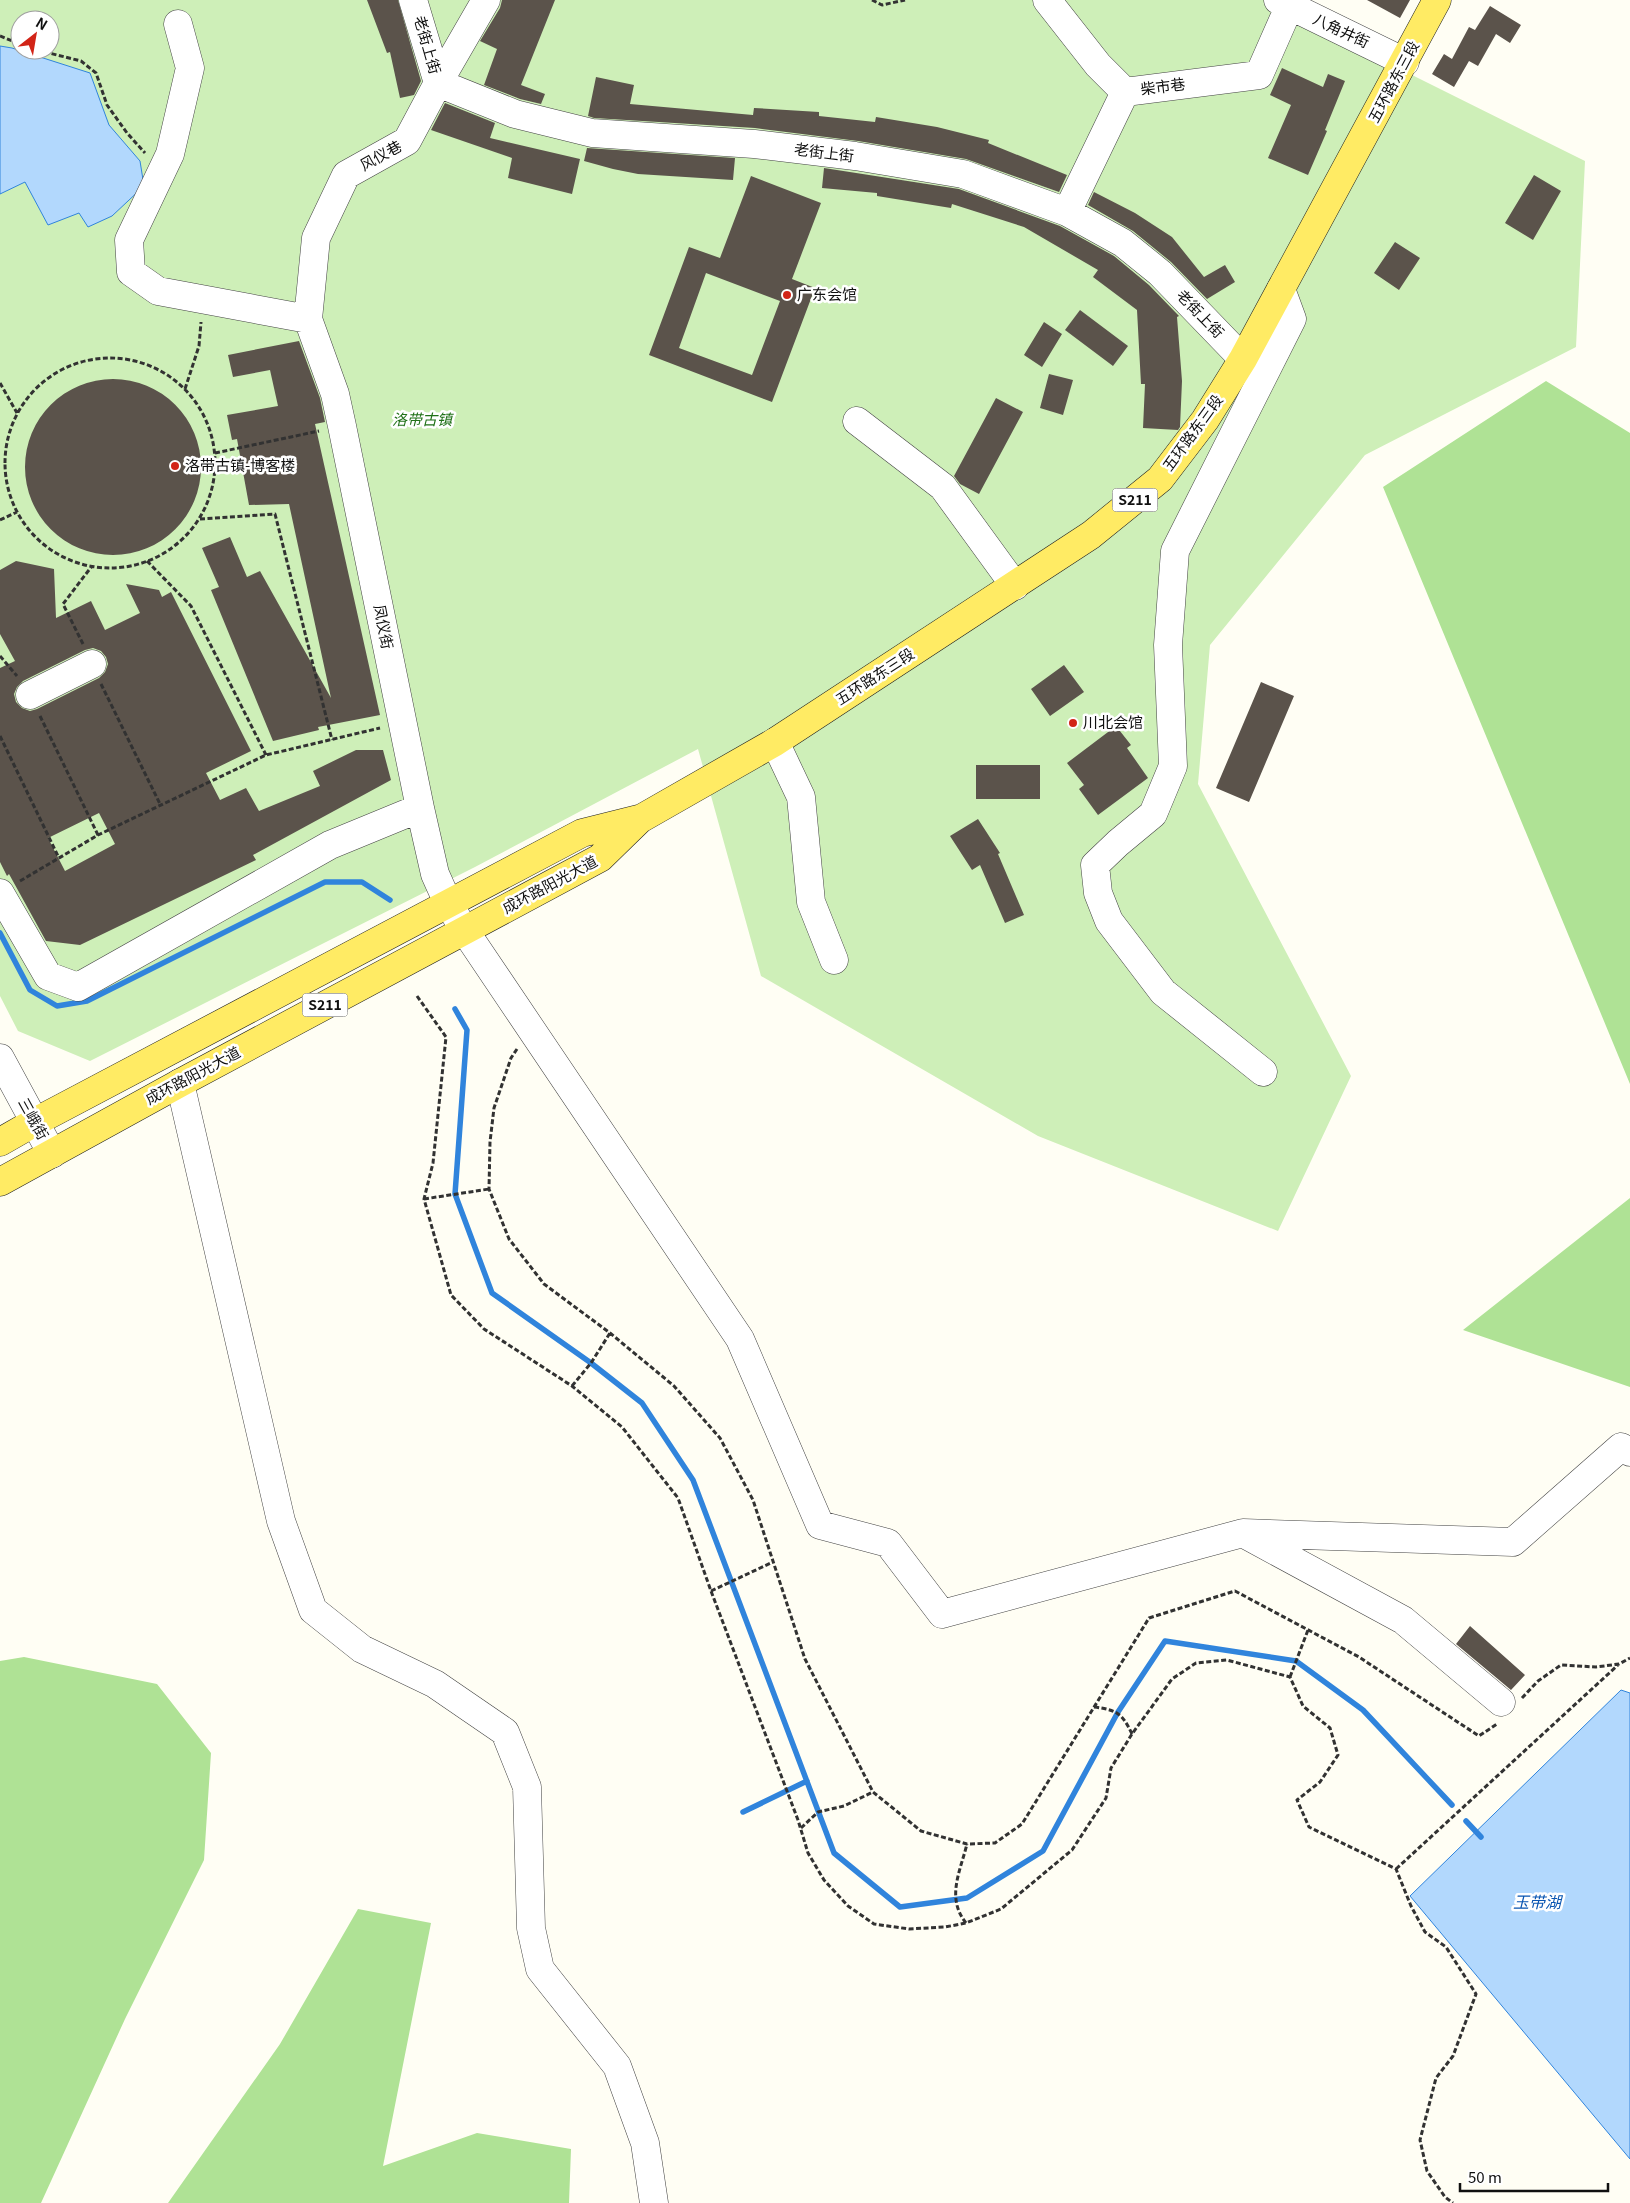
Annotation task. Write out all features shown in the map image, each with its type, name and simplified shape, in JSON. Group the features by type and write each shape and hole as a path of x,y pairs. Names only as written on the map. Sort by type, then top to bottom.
{"main road":[{"name":"五环路东三段","path":"642,818 775,742 1015,586 1091,535 1160,479 1206,420 1243,359 1438,0"},
{"name":"成环路阳光大道","path":"0,1142 448,903 582,834 642,818"},
{"name":"成环路阳光大道","path":"0,1182 180,1083 600,858 642,818"}],"street":[{"name":"老街上街","path":"413,0 438,83 515,114 592,133 763,145 855,156 963,174 1067,212 1123,243 1160,273 1243,359"},
{"name":"风仪巷","path":"308,319 316,238 346,175 407,141 486,0"},
{"path":"1047,0 1098,65 1125,92"},
{"name":"柴市巷","path":"1067,212 1125,92 1259,75 1284,3"},
{"name":"八角井街","path":"1284,3 1405,62"},
{"path":"178,24 190,68 170,154 129,240 131,272 158,291 308,319"},
{"path":"1263,1072 1163,992 1109,921 1098,893 1095,865 1118,843 1154,814 1173,766 1168,645 1175,551 1292,319 1281,289"},
{"name":"凤仪街","path":"308,319 335,394 435,874 448,903 465,931 740,1339 820,1525 888,1543 942,1614 1243,1533"},
{"path":"857,421 942,487 1015,586"},
{"path":"30,695 92,664"},
{"path":"775,742 801,797 811,902 834,960"},
{"path":"8,888 48,976 78,987 330,845 420,808"},
{"name":"三峨街","path":"0,1058 52,1154"},
{"path":"180,1083 281,1520 314,1610 362,1650 435,1684 505,1732 527,1787 531,1928 540,1969 617,2066 645,2143 654,2203"},
{"path":"1243,1533 1513,1542 1621,1447 1630,1452"},
{"path":"1243,1533 1403,1620 1507,1708"}],"path":[{"path":"872,0 882,5 905,0"},
{"path":"60,56 81,61 96,73 108,104 127,133 145,154 146,163"},
{"path":"185,389 198,346 204,299"},
{"path":"114,357 144,363 170,376 185,389 206,419 215,453 212,487 207,504 199,519 177,544 148,561 130,566 111,568 92,566 74,561 57,553 41,542 17,512 9,493 5,473 7,439 16,413 27,396 41,382 57,371 95,358 114,357"},
{"path":"0,383 16,413"},
{"path":"215,453 342,426"},
{"path":"0,520 17,512"},
{"path":"199,519 275,514 332,740"},
{"path":"148,561 191,606 266,755"},
{"path":"0,656 8,663 30,695 98,834"},
{"path":"8,888 98,834 266,755 402,722"},
{"path":"0,736 59,858"},
{"path":"417,996 446,1037 433,1163 424,1199 451,1295 484,1329 572,1386 622,1427 678,1498 710,1591 801,1828 808,1853 824,1880 848,1906 874,1924 909,1929 945,1927 966,1923 1001,1910 1072,1850 1106,1798 1111,1768 1132,1734 1172,1680 1196,1663 1227,1660 1290,1677"},
{"path":"424,1199 489,1188"},
{"path":"572,1386 591,1363 610,1333"},
{"path":"710,1591 773,1562"},
{"path":"1308,1630 1290,1677 1303,1706 1330,1728 1338,1755 1320,1782 1297,1800 1308,1827 1396,1869 1411,1906 1425,1932 1446,1948 1476,1994 1453,2056 1436,2078 1420,2140 1427,2171 1445,2197 1453,2203"},
{"path":"1396,1869 1619,1664 1630,1658"},
{"path":"1479,1736 1494,1728 1507,1708 1538,1681 1561,1665 1596,1667 1619,1664"},
{"path":"1094,1707 1118,1712 1127,1722 1132,1734"},
{"path":"801,1828 818,1812 844,1806 873,1792"},
{"path":"966,1923 958,1913 954,1900 967,1844"}],"green space":[{"name":"洛带古镇","path":"0,0 1270,0 1416,77 1585,161 1576,347 1365,455 1210,645 1198,784 1351,1076 1278,1231 1038,1136 761,976 698,749 475,867 90,1061 18,1031 0,996"},
{"path":"1546,381 1630,433 1630,1084 1383,487"},
{"path":"1630,1198 1630,1387 1463,1330"},
{"path":"24,1657 157,1684 211,1753 204,1860 125,2019 41,2203 0,2203 0,1661"},
{"path":"358,1909 431,1923 383,2166 477,2133 571,2149 569,2203 168,2203 280,2044"}],"water":[{"path":"0,46 10,48 10,60 49,60 90,73 109,125 140,161 144,186 112,216 88,227 79,213 48,225 25,182 0,194"},
{"name":"玉带湖","path":"1621,1690 1630,1693 1630,2159 1410,1896"}],"building":[{"path":"367,0 398,0 421,81 414,95 400,98 390,52 387,53"},
{"path":"502,0 555,0 521,85 545,94 541,104 520,99 484,85 497,49 480,41 500,8"},
{"path":"1367,0 1410,0 1400,18"},
{"path":"1490,6 1521,25 1510,43 1496,34 1478,66 1469,61 1454,87 1432,74 1444,54 1452,59 1469,27 1475,30"},
{"path":"1282,68 1323,87 1328,74 1345,81 1325,130 1327,131 1308,175 1268,158 1291,105 1270,95"},
{"path":"596,77 634,85 630,104 753,115 754,108 819,112 819,116 875,122 876,117 937,127 989,140 988,143 1067,175 1059,192 966,159 858,141 755,128 594,118 588,116"},
{"path":"445,103 495,123 490,138 580,159 572,194 508,178 512,158 431,130"},
{"path":"587,148 735,158 733,180 638,174 613,169 584,161"},
{"path":"824,168 959,189 1060,226 1114,256 1149,285 1179,316 1177,317 1182,381 1180,427 1178,430 1143,428 1145,384 1141,384 1137,310 1093,277 1098,270 1024,227 952,204 951,208 877,196 877,193 822,188"},
{"path":"1534,175 1561,191 1533,240 1505,223"},
{"name":"广东会馆","path":"751,176 821,203 792,279 815,288 772,402 649,355 689,247 720,258","holes":["706,273 780,301 752,375 679,348"]},
{"path":"1094,192 1135,213 1172,237 1204,277 1225,265 1235,282 1207,299 1171,262 1133,231 1088,205"},
{"path":"1395,242 1420,258 1399,290 1374,273"},
{"path":"1080,310 1128,346 1113,366 1065,330"},
{"path":"1044,322 1062,334 1042,367 1024,355"},
{"path":"299,341 320,398 325,422 315,424 380,715 318,727 319,730 273,741 211,590 219,587 202,548 230,537 247,577 260,571 331,698 289,504 249,505 237,439 232,440 227,415 278,406 270,370 233,377 228,355"},
{"path":"1049,374 1073,380 1063,415 1040,408"},
{"name":"洛带古镇-博客楼","path":"113,379 147,386 169,399 181,411 194,433 201,467 194,501 181,523 169,535 147,548 113,555 79,548 57,535 45,523 32,501 25,467 32,433 45,411 57,399 79,386"},
{"path":"996,398 1023,412 979,494 960,484 954,476"},
{"path":"16,561 54,569 56,618 91,601 105,630 140,613 126,584 159,590 162,597 171,592 251,751 206,773 220,800 246,788 259,811 320,786 313,771 356,750 383,750 391,780 253,855 256,860 80,945 46,941 9,874 7,876 0,862 0,668 15,661 0,634 0,570","holes":["93,648 101,651 106,657 108,664 105,672 99,678 37,709 30,711 22,708 16,702 14,694 17,687 23,681 85,650","99,813 115,844 65,871 48,838"]},
{"path":"1064,665 1084,692 1050,716 1031,689"},
{"path":"1261,682 1294,696 1249,802 1216,788"},
{"path":"1116,726 1131,745 1127,748 1148,778 1098,815 1079,789 1084,785 1067,763"},
{"path":"976,765 1040,765 1040,799 976,799"},
{"path":"978,819 1000,853 998,854 1024,915 1005,923 980,865 972,870 950,836"},
{"path":"1470,1626 1525,1675 1511,1690 1456,1644"}],"waterway":[{"path":"0,933 30,990 57,1006 87,1001 325,882 362,882 390,900"},
{"path":"455,1009 467,1030 455,1194 492,1293 591,1363 642,1403 693,1480 834,1853 900,1907 967,1898 1043,1851 1118,1712 1165,1641 1296,1661 1363,1710 1452,1805"},
{"path":"743,1812 807,1781"},
{"path":"1466,1821 1481,1837"}],"place":[{"name":"广东会馆","path":"787,295"},
{"name":"洛带古镇-博客楼","path":"175,466"},
{"name":"川北会馆","path":"1073,723"}]}
